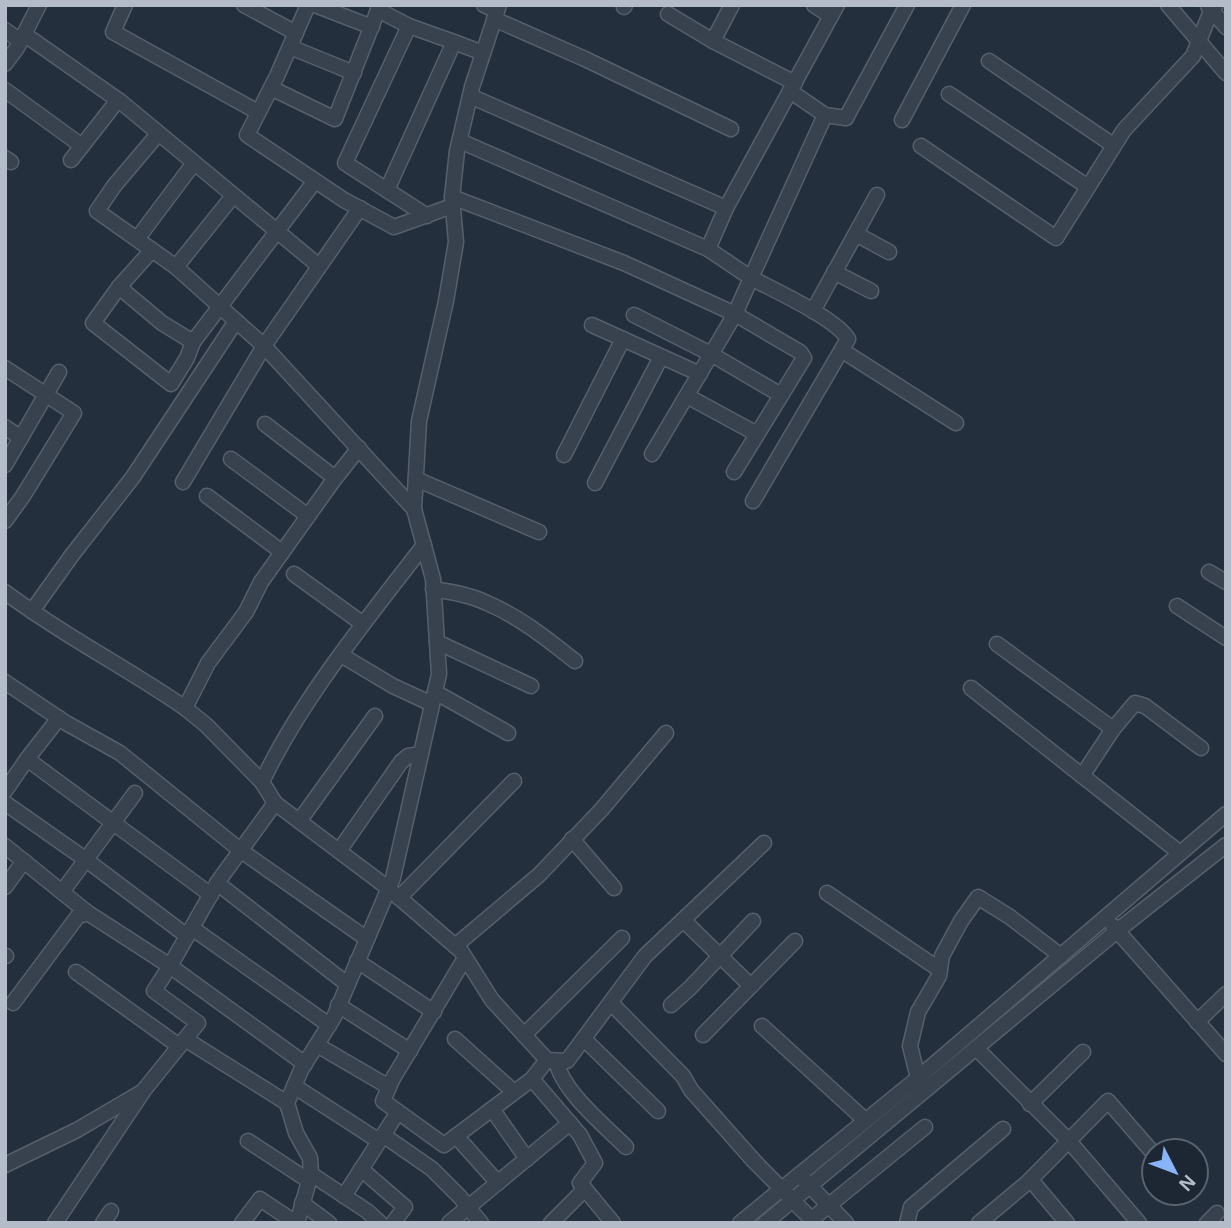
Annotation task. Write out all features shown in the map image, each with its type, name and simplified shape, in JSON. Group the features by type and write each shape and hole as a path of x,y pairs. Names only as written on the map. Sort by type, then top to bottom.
{"street":[{"path":"5,64 39,5"},
{"path":"125,5 113,32 258,112"},
{"path":"244,5 296,33"},
{"path":"308,5 247,135 315,181 394,227 427,216 452,202 624,263 734,314 803,355 804,358 734,472"},
{"path":"315,5 372,27"},
{"path":"713,41 732,5"},
{"path":"708,249 726,208 834,11 814,5"},
{"path":"668,14 792,87 825,114 846,118 906,5"},
{"path":"902,120 963,5"},
{"path":"1168,5 1226,73"},
{"path":"921,146 1056,238 1124,130 1193,56 1200,44 1211,7"},
{"path":"1211,7 1226,27"},
{"path":"271,88 335,119 379,8 409,26 483,53"},
{"path":"394,893 393,878 439,674 433,589 414,509 419,421 446,301 456,242 452,202 460,141 493,10 585,59 731,129"},
{"path":"409,26 345,163 427,216"},
{"path":"5,30 22,38 118,100 319,266"},
{"path":"387,190 454,42"},
{"path":"290,47 354,72"},
{"path":"989,61 1113,145"},
{"path":"5,90 82,146"},
{"path":"949,94 1088,187"},
{"path":"470,96 726,208"},
{"path":"71,160 118,100"},
{"path":"652,454 734,314 825,114"},
{"path":"158,134 114,186 97,211 176,267 264,346 414,509"},
{"path":"460,141 708,249 751,278 813,311 847,336 847,344 753,501"},
{"path":"137,239 194,163"},
{"path":"152,250 119,287 93,323 171,384 187,358 193,342 218,306 315,181"},
{"path":"813,311 877,195"},
{"path":"176,267 233,196"},
{"path":"183,482 264,346 360,208"},
{"path":"856,234 889,252"},
{"path":"834,272 871,291"},
{"path":"119,287 162,323 193,342"},
{"path":"634,315 711,354 781,395"},
{"path":"32,611 133,477 236,321"},
{"path":"592,325 699,374"},
{"path":"564,455 623,339"},
{"path":"843,351 956,423"},
{"path":"595,483 661,357"},
{"path":"5,368 74,413 5,521"},
{"path":"5,465 59,372"},
{"path":"687,396 757,434"},
{"path":"265,424 335,478"},
{"path":"5,427 21,438"},
{"path":"184,708 208,663 246,612 261,582 359,448"},
{"path":"231,459 308,516"},
{"path":"416,479 539,532"},
{"path":"207,496 282,552"},
{"path":"262,782 278,748 341,655 424,545"},
{"path":"1209,572 1226,582"},
{"path":"294,574 363,624"},
{"path":"433,589 468,596 489,604 533,629 575,661"},
{"path":"5,592 91,649 141,677 206,725 262,782 275,803 394,893 460,952 492,1000 551,1060 573,1092 626,1147"},
{"path":"1177,606 1226,638"},
{"path":"437,642 531,686"},
{"path":"997,644 1113,729"},
{"path":"341,655 393,686 433,698 508,733"},
{"path":"5,682 59,718 120,753 240,850 366,939"},
{"path":"971,688 1180,853"},
{"path":"1082,776 1131,705 1139,703 1201,748"},
{"path":"300,820 375,716"},
{"path":"5,791 59,718"},
{"path":"666,733 602,809 460,952 434,1012 383,1101 444,1145 532,1079 551,1060 567,1061 645,956 764,843"},
{"path":"339,850 401,762 408,756 421,754"},
{"path":"27,759 112,822 214,889 347,984"},
{"path":"242,1223 260,1199 297,1223 310,1177 310,1158 296,1133 287,1103 305,1064 329,1024 366,939 394,893 514,781"},
{"path":"62,892 135,793"},
{"path":"5,803 189,932 329,1024"},
{"path":"55,1223 144,1090 198,1023 153,991 214,889 275,803"},
{"path":"740,1223 918,1078 1226,814"},
{"path":"572,839 614,888"},
{"path":"765,1223 1117,931 1226,845"},
{"path":"5,846 88,913 170,966 305,1064"},
{"path":"5,887 24,860"},
{"path":"827,893 940,970"},
{"path":"918,1078 910,1046 918,1012 939,976 942,956 978,897 1010,917 1060,956"},
{"path":"13,1003 78,916 88,913"},
{"path":"1106,917 1226,1054"},
{"path":"683,920 751,986"},
{"path":"671,1005 753,921"},
{"path":"524,1035 622,938"},
{"path":"703,1035 795,941"},
{"path":"357,961 434,1012"},
{"path":"76,972 182,1042 287,1103"},
{"path":"1197,1022 1226,994"},
{"path":"611,1003 683,1076 691,1090 780,1189 813,1221 925,1127"},
{"path":"338,1005 410,1051"},
{"path":"762,1026 865,1120"},
{"path":"454,1039 514,1092"},
{"path":"584,1039 658,1111"},
{"path":"317,1045 389,1087"},
{"path":"976,1048 1069,1141 1139,1223"},
{"path":"1030,1104 1083,1052"},
{"path":"532,1079 580,1135 595,1163 580,1183 612,1222"},
{"path":"294,1086 432,1168 481,1223"},
{"path":"5,1165 77,1129 144,1090"},
{"path":"980,1222 1031,1180 1108,1101 1140,1138"},
{"path":"492,1109 527,1158"},
{"path":"344,1196 398,1112"},
{"path":"449,1223 570,1123"},
{"path":"907,1223 911,1207 1003,1129"},
{"path":"456,1136 498,1183"},
{"path":"248,1141 344,1196 380,1223"},
{"path":"361,1169 405,1207 394,1223"},
{"path":"798,1174 846,1223"},
{"path":"1031,1180 1067,1223"},
{"path":"551,1223 585,1189"},
{"path":"302,1203 328,1223"}]}
